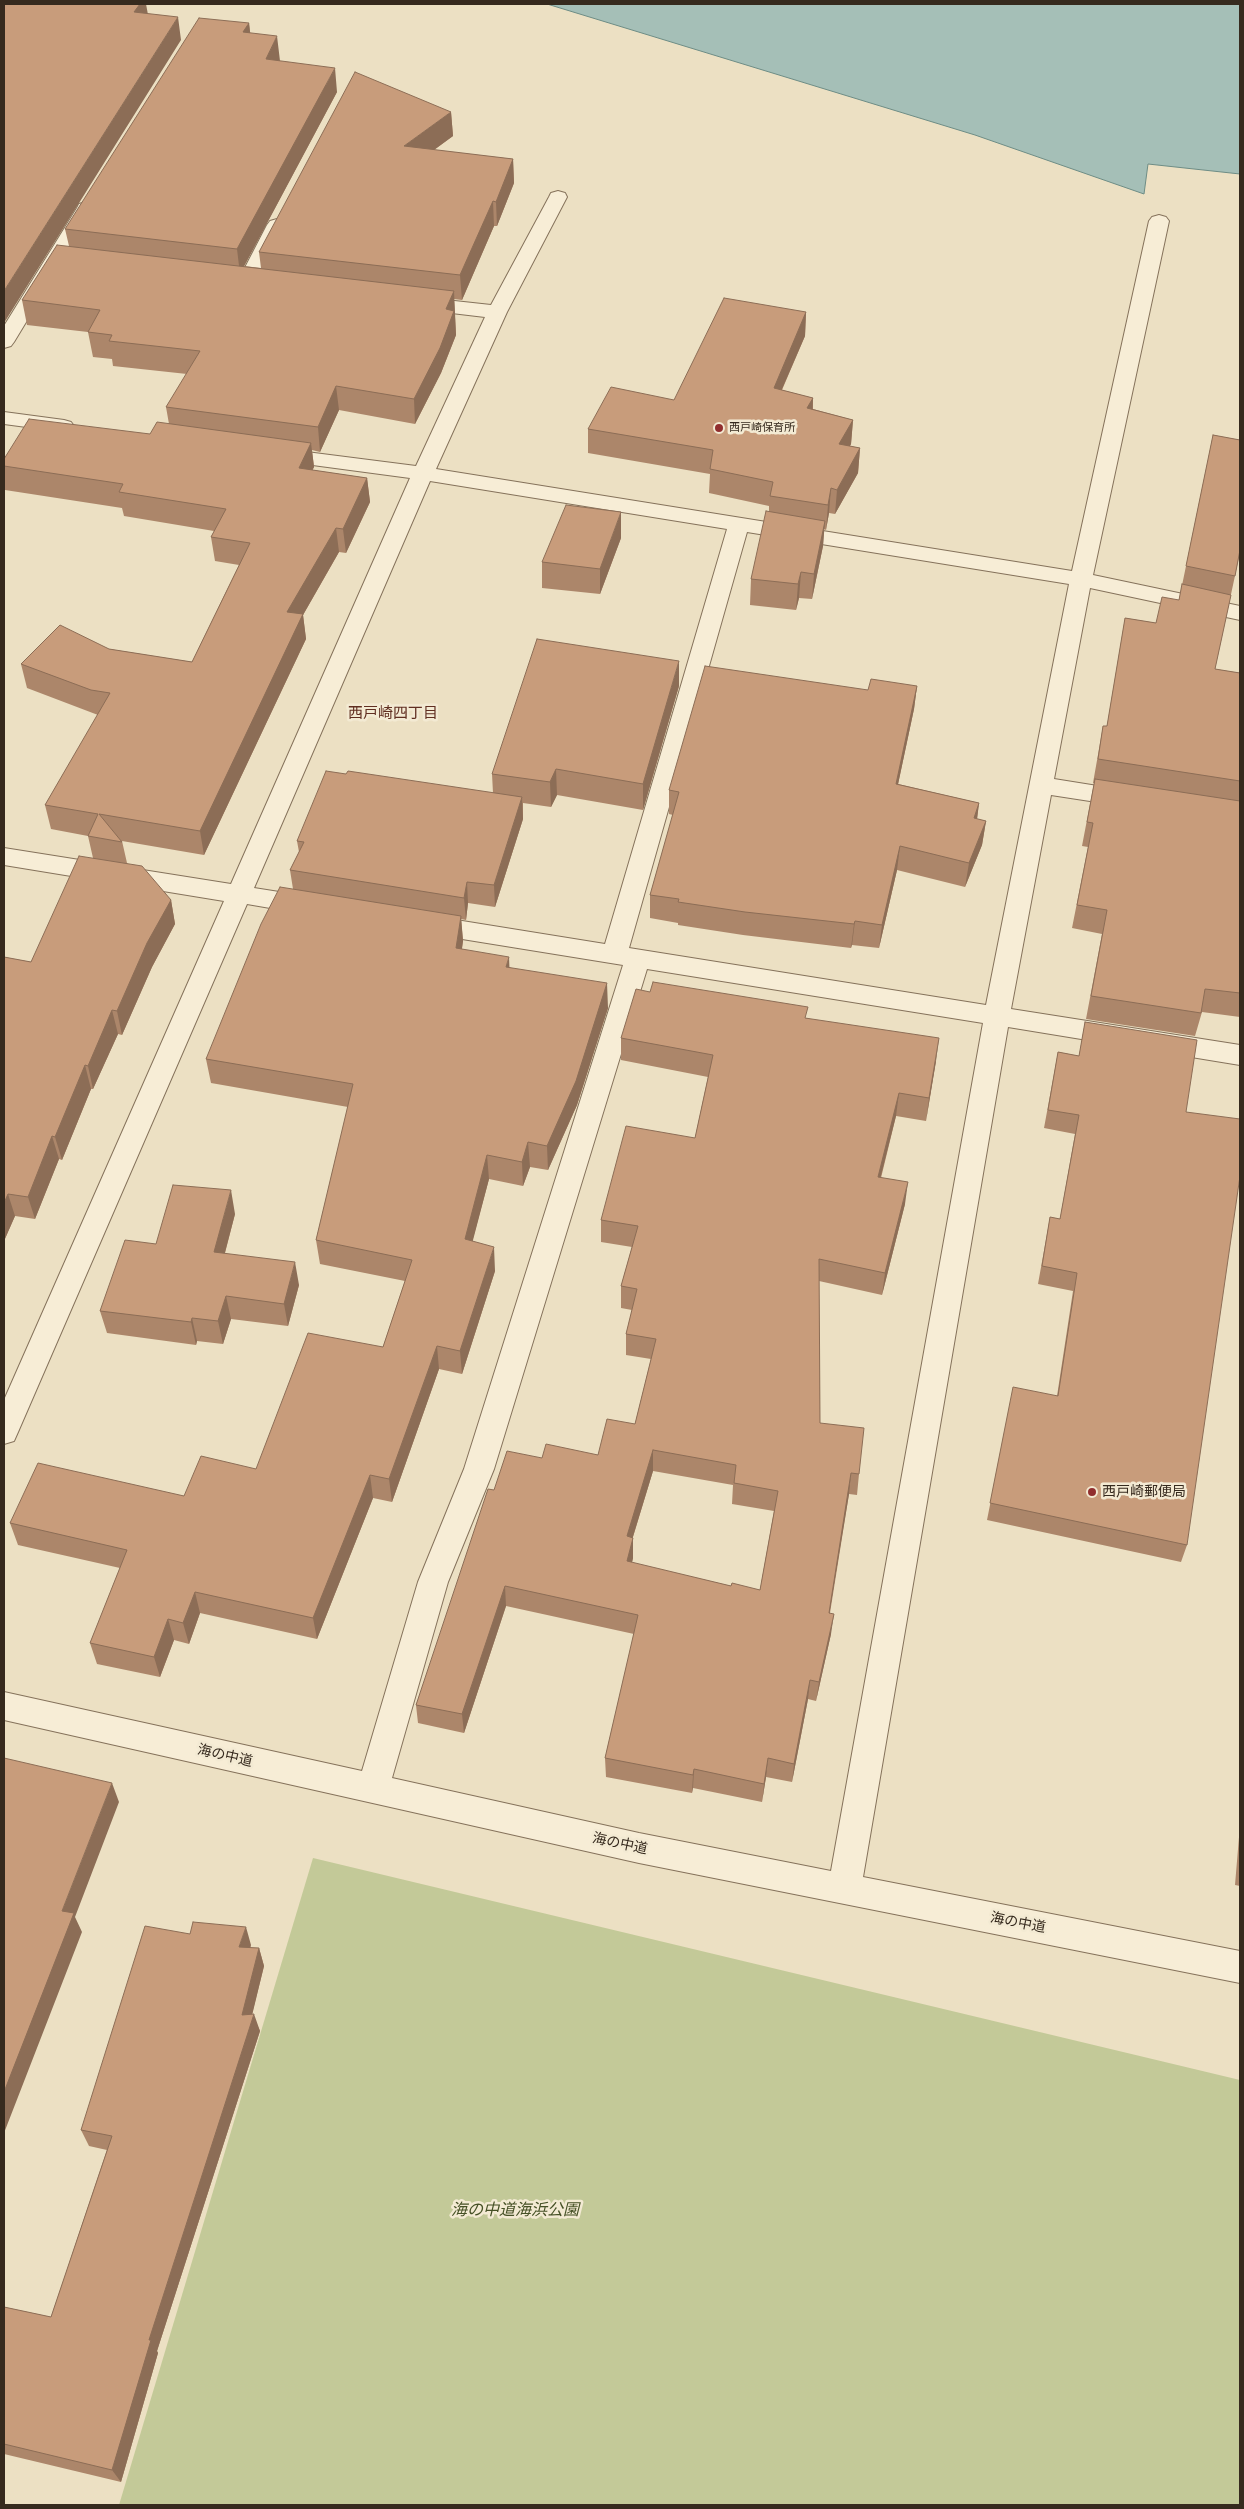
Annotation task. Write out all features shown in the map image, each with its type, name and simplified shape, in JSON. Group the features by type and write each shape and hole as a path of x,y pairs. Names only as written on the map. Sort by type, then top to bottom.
{"street":[{"path":"4,342 63,262 95,195"},
{"path":"4,1432 422,473 497,312 558,197"},
{"path":"247,283 288,206"},
{"path":"844,1890 997,1015 1081,578 1159,221"},
{"path":"401,301 497,312"},
{"path":"4,418 83,429"},
{"path":"250,451 422,473 1081,578 1240,613"},
{"path":"373,1789 433,1582 480,1469 627,956 739,524"},
{"path":"1042,785 1155,803"},
{"path":"4,856 335,910"},
{"path":"402,921 1240,1055"},
{"name":"海の中道","path":"4,1706 639,1848 844,1890 1240,1966"}],"green space":[{"name":"海の中道海浜公園","path":"313,1858 1240,2080 1240,2505 119,2505"}],"water":[{"path":"547,4 1240,4 1240,174 1148,164 1144,194 975,135"}],"building":[{"path":"4,4 140,4 134,12 178,17 4,291"},
{"path":"199,18 249,23 243,32 277,36 266,59 335,68 237,249 65,229"},
{"path":"355,72 451,112 404,146 513,159 496,202 493,201 460,275 259,252"},
{"path":"57,245 454,291 446,309 454,311 440,348 414,399 336,386 318,427 166,407 200,351 109,341 112,335 88,332 100,310 22,300"},
{"path":"724,298 806,312 774,388 813,398 807,408 853,420 839,444 860,448 837,490 831,488 828,505 770,496 773,482 710,469 713,450 588,429 611,387 674,400"},
{"path":"29,419 150,434 157,422 311,443 299,468 367,478 343,529 336,528 287,612 303,614 200,831 99,814 122,842 88,836 98,814 45,805 110,693 91,690 21,664 60,625 109,649 192,662 250,543 211,537 226,509 119,492 123,484 4,466 4,459"},
{"path":"1213,435 1240,440 1240,550 1235,576 1186,566"},
{"path":"566,505 621,512 600,569 542,562"},
{"path":"766,511 825,521 814,574 801,572 798,584 751,579"},
{"path":"1182,584 1231,595 1215,669 1240,673 1240,781 1098,759 1103,726 1107,726 1125,618 1156,623 1162,597 1179,600"},
{"path":"537,639 679,661 643,784 556,769 550,782 492,774"},
{"path":"705,666 868,690 871,679 917,686 896,784 979,803 974,818 986,821 969,863 900,846 882,925 855,921 854,924 745,912 678,902 679,899 650,895 679,792 669,790"},
{"path":"326,771 346,774 348,771 522,797 494,885 467,882 464,898 290,870 304,842 297,841"},
{"path":"1095,779 1240,801 1240,993 1205,989 1201,1013 1091,996 1107,910 1077,905 1093,823 1087,822"},
{"path":"79,856 142,866 171,900 147,943 117,1011 112,1010 88,1066 85,1065 55,1137 52,1136 28,1197 8,1194 4,1203 4,957 31,962"},
{"path":"280,887 461,916 456,948 509,957 506,967 607,983 576,1081 547,1146 528,1142 522,1162 487,1155 465,1239 494,1247 460,1351 437,1346 389,1479 370,1475 313,1618 195,1592 183,1623 168,1619 154,1657 90,1643 127,1550 10,1523 38,1463 184,1496 201,1456 256,1469 308,1333 383,1347 412,1260 316,1240 353,1084 206,1059 261,924"},
{"path":"653,982 808,1007 805,1018 939,1038 929,1098 899,1093 878,1177 908,1182 885,1273 819,1259 820,1423 864,1428 859,1474 851,1473 829,1613 834,1614 819,1682 810,1680 794,1764 768,1758 764,1784 694,1769 693,1775 605,1758 638,1615 505,1586 462,1714 416,1705 488,1489 494,1490 507,1451 542,1458 546,1444 598,1455 607,1419 635,1424 656,1339 626,1334 637,1289 621,1286 638,1226 601,1220 626,1126 695,1138 713,1055 621,1038 636,989 650,992","holes":["653,1450 736,1465 734,1483 778,1491 760,1590 732,1583 731,1586 627,1561 633,1538 627,1536"]},
{"path":"1085,1022 1197,1040 1186,1112 1240,1119 1240,1176 1187,1545 990,1503 1013,1387 1058,1396 1077,1273 1042,1266 1050,1217 1060,1219 1079,1115 1048,1110 1058,1052 1079,1056"},
{"path":"173,1185 231,1190 214,1252 295,1262 284,1304 226,1296 218,1321 192,1318 191,1322 100,1311 125,1240 156,1244"},
{"path":"4,1758 112,1783 62,1911 74,1913 4,2092"},
{"path":"193,1922 246,1927 239,1947 259,1948 242,2015 254,2014 149,2340 151,2340 112,2470 4,2444 4,2307 51,2317 112,2136 81,2130 145,1926 190,1934"}],"place":[{"name":"西戸崎保育所","path":"719,428"},
{"name":"西戸崎郵便局","path":"1092,1492"}],"district":[{"name":"西戸崎四丁目","path":"393,714"}]}
